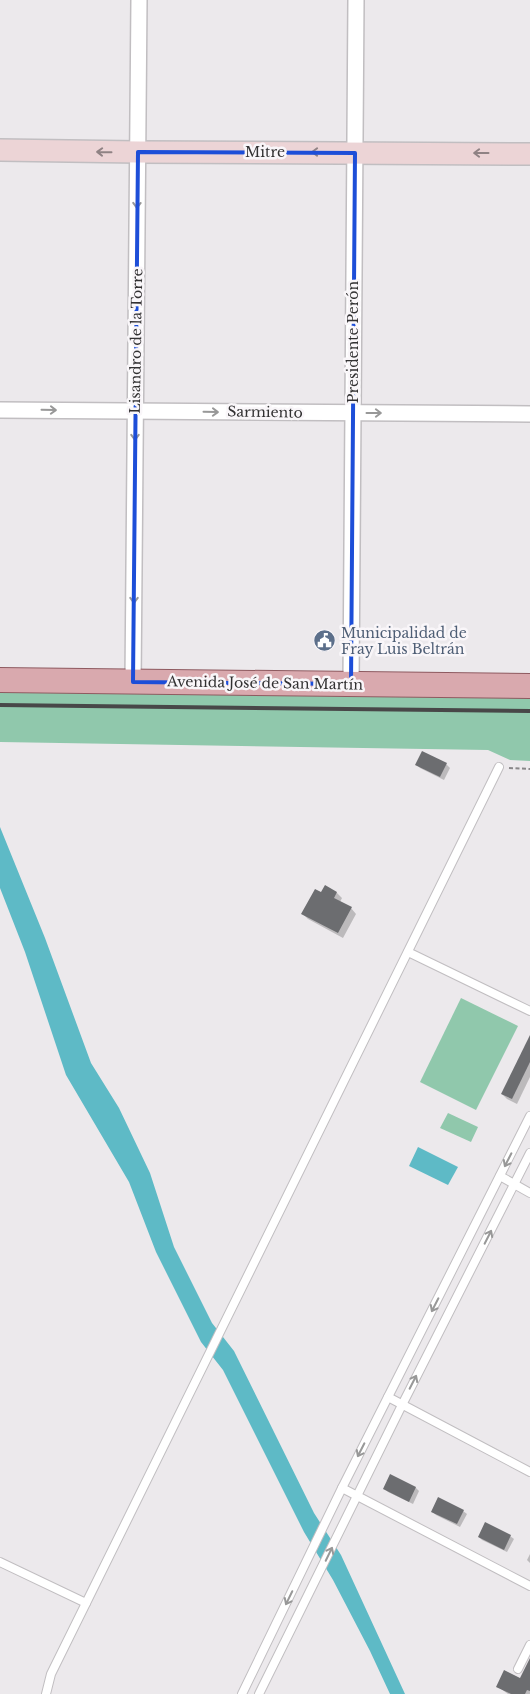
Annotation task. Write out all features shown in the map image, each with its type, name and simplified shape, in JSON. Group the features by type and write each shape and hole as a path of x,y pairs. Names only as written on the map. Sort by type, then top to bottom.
{"main road":[{"name":"Avenida José de San Martín","path":"0,680 530,686"}],"street":[{"name":"Lisandro de la Torre","path":"133,682 139,0"},
{"name":"Presidente Perón","path":"351,684 356,0"},
{"name":"Mitre","path":"0,150 530,154"},
{"name":"Sarmiento","path":"0,410 530,414"}],"lane":[{"path":"46,1694 51,1674 499,767"},
{"path":"408,952 530,1011"},
{"path":"242,1694 342,1488 530,1116"},
{"path":"259,1694 402,1405 530,1153"},
{"path":"500,1176 530,1193"},
{"path":"388,1397 530,1472"},
{"path":"342,1488 530,1586"},
{"path":"0,1562 86,1603"},
{"path":"518,1669 530,1645"}],"path":[{"path":"499,767 530,768"}],"highlighted area":[{"path":"138,152 355,153 351,684 133,682"}],"green space":[{"path":"0,680 530,686 530,761 510,760 488,750 0,742"},
{"path":"461,998 518,1026 476,1110 420,1082"},
{"path":"448,1113 478,1127 471,1142 440,1128"}],"water":[{"path":"0,827 45,938 91,1063 119,1108 150,1173 174,1247 212,1323 234,1351 314,1513 341,1555 405,1694 390,1694 333,1580 304,1532 223,1370 201,1342 156,1252 129,1182 66,1075 25,952 0,888"},
{"path":"418,1147 458,1167 448,1185 409,1166"}],"building":[{"path":"422,751 447,763 440,777 415,765"},
{"path":"325,885 337,892 334,898 352,907 338,933 301,914 315,889 321,892"},
{"path":"530,1035 530,1062 512,1099 501,1094"},
{"path":"390,1474 416,1487 409,1502 383,1489"},
{"path":"438,1497 464,1510 457,1524 431,1512"},
{"path":"485,1522 511,1535 504,1550 478,1537"},
{"path":"530,1658 530,1691 527,1690 525,1694 511,1694 496,1687 504,1670 520,1678"}],"railway":[{"path":"0,705 530,711"}],"place":[{"name":"Municipalidad de Fray Luis Beltrán","path":"325,641"}]}
